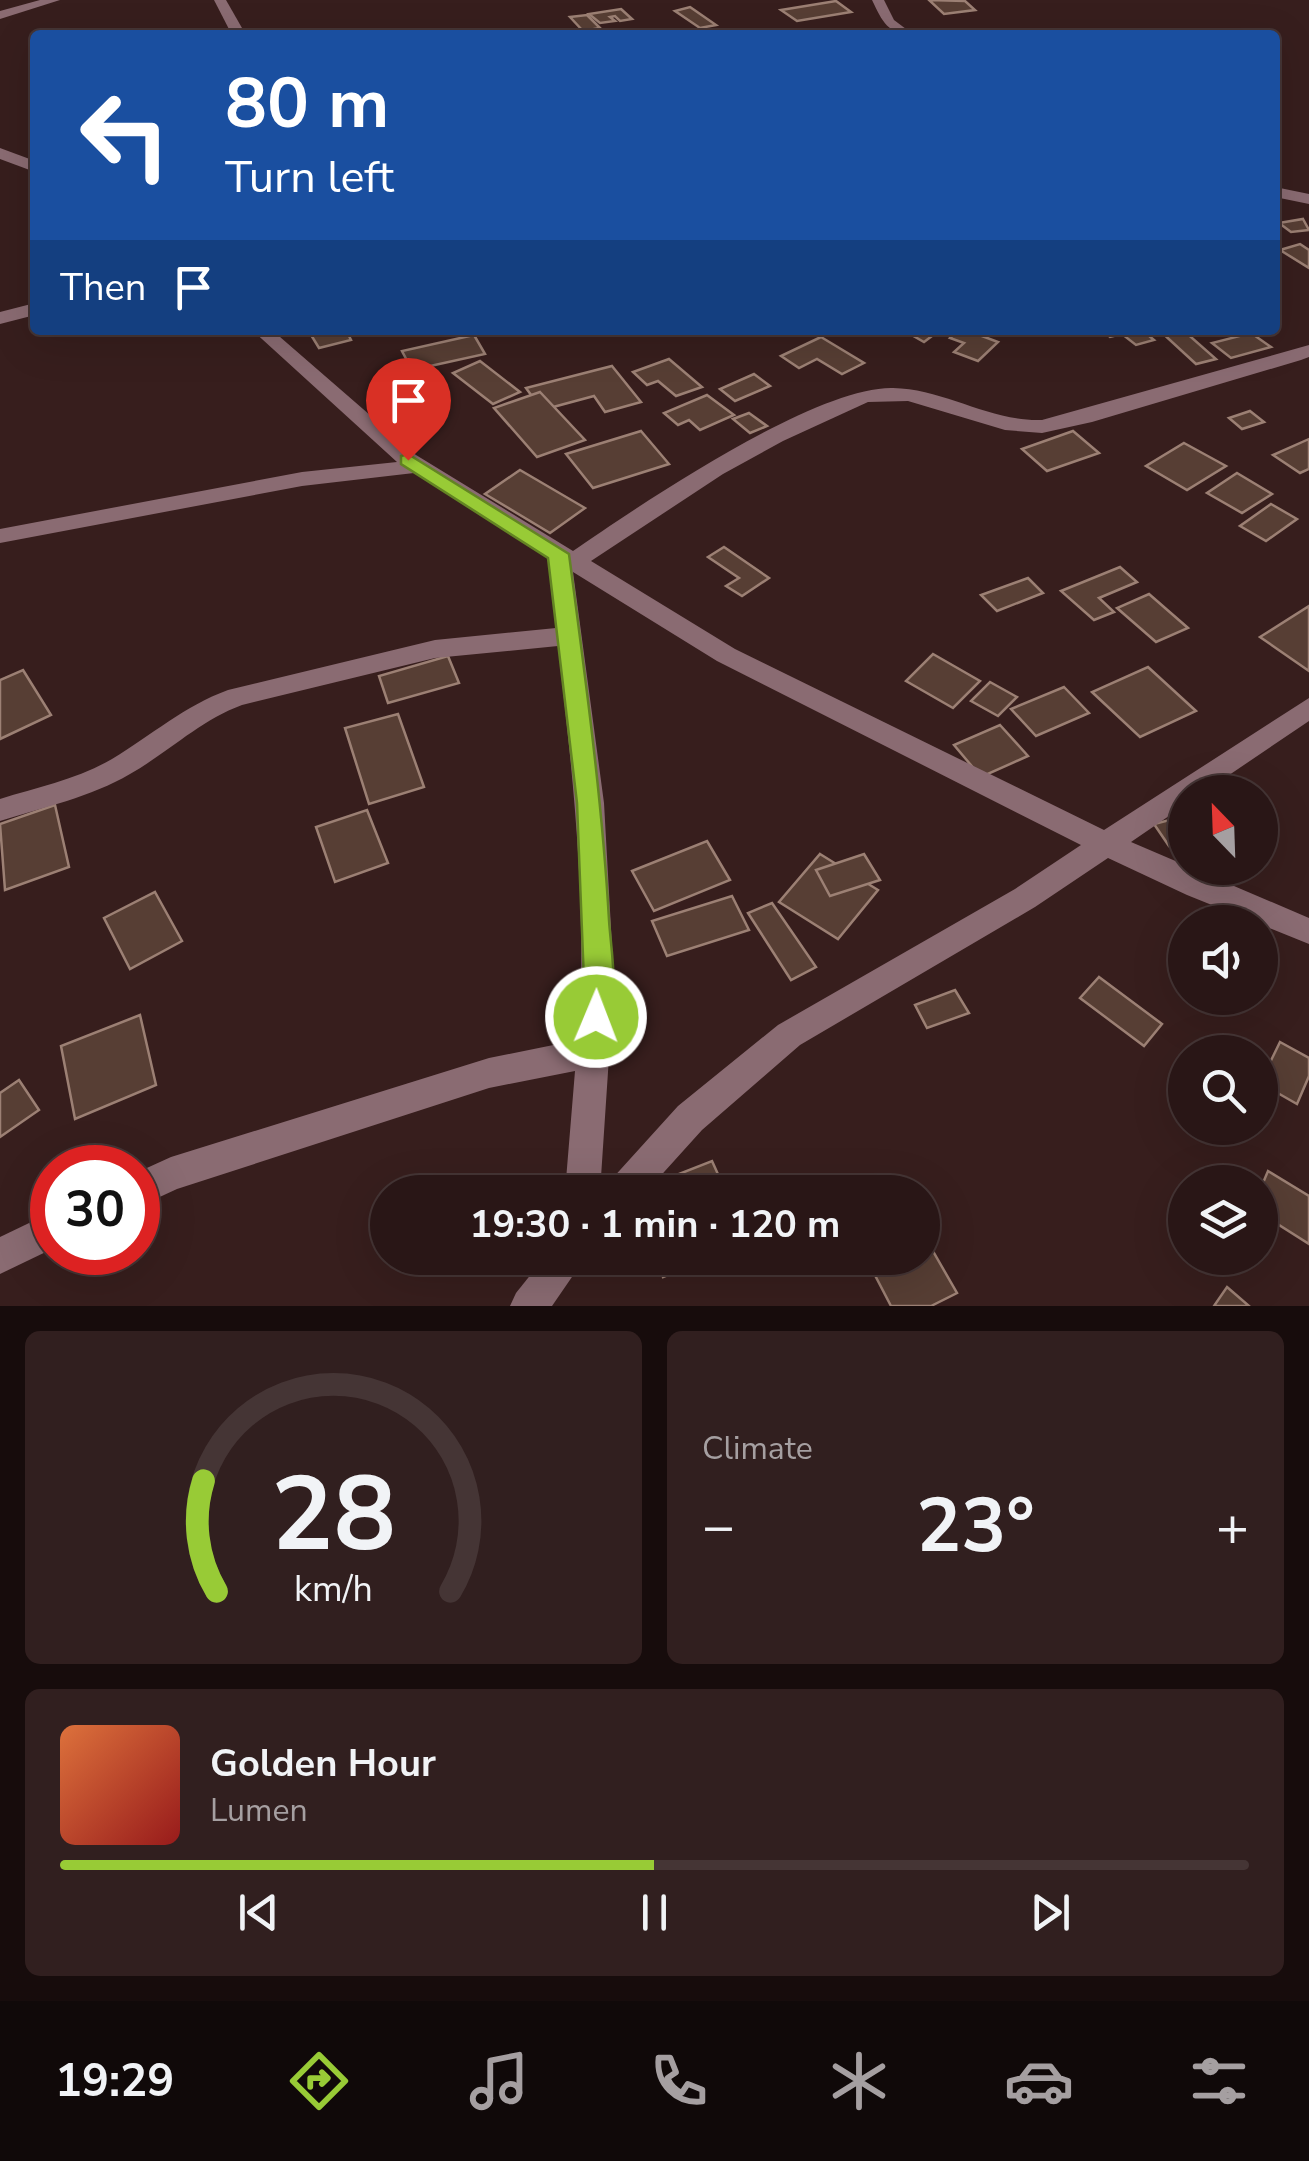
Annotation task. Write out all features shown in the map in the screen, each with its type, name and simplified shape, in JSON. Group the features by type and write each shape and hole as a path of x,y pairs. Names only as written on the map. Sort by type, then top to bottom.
{"street":[{"path":"0,15 54,0"},
{"path":"220,0 236,30"},
{"path":"878,0 889,22 900,30"},
{"path":"0,133 5,155 30,165"},
{"path":"1280,193 1309,198"},
{"path":"0,318 30,310"},
{"path":"266,335 417,466 726,655 1108,845 1309,931"},
{"path":"565,559 778,435 872,395 905,394 981,420 1026,427 1057,424 1309,351"},
{"path":"0,536 248,488 417,466"},
{"path":"565,559 590,803 598,982 584,1175"},
{"path":"0,810 90,782 122,766 190,718 237,696 435,649 570,636"},
{"path":"638,1175 690,1118 789,1035 894,978 1108,845 1309,708"},
{"path":"160,1179 472,1078 594,1052"},
{"path":"0,1256 30,1241"}],"building":[{"path":"929,0 965,1 975,10 944,14"},
{"path":"836,1 851,12 797,21 781,10"},
{"path":"690,7 716,25 700,28 675,11"},
{"path":"621,9 632,19 620,21 615,16 610,17 615,21 600,23 589,14"},
{"path":"587,15 600,28 582,30 570,17"},
{"path":"1303,219 1309,230 1291,232 1280,223"},
{"path":"1300,244 1309,250 1309,268 1280,250"},
{"path":"311,335 348,335 351,340 319,348"},
{"path":"474,335 485,354 412,370 402,351"},
{"path":"912,335 933,335 924,342"},
{"path":"979,335 998,342 978,361 954,352 964,343 950,338"},
{"path":"1123,335 1148,335 1154,340 1136,345"},
{"path":"1164,335 1189,335 1216,359 1196,364"},
{"path":"1254,335 1271,347 1231,358 1212,343"},
{"path":"821,337 864,363 842,374 817,359 799,368 781,356"},
{"path":"669,359 702,387 676,396 658,381 647,385 633,372"},
{"path":"480,361 520,392 493,404 453,373"},
{"path":"612,366 641,402 605,412 594,396 542,410 526,388"},
{"path":"754,374 770,386 735,401 720,389"},
{"path":"540,392 585,440 537,457 494,408"},
{"path":"707,395 734,415 700,430 689,420 678,425 664,413"},
{"path":"1250,411 1264,422 1242,429 1229,418"},
{"path":"749,413 767,426 750,433 733,419"},
{"path":"641,431 669,464 593,488 566,454"},
{"path":"1073,431 1099,453 1047,471 1022,449"},
{"path":"1309,439 1309,469 1300,473 1273,455"},
{"path":"1184,443 1226,466 1187,490 1146,466"},
{"path":"520,470 585,508 550,533 485,494"},
{"path":"1237,473 1272,494 1242,513 1207,493"},
{"path":"1271,504 1297,519 1266,541 1240,526"},
{"path":"724,547 769,578 742,596 726,586 739,578 708,557"},
{"path":"1120,567 1137,582 1099,598 1114,612 1094,620 1061,591"},
{"path":"1028,578 1043,593 997,611 981,595"},
{"path":"1149,594 1188,628 1156,642 1117,608"},
{"path":"1309,606 1309,671 1260,637"},
{"path":"933,654 980,681 953,708 906,681"},
{"path":"448,656 459,683 388,703 379,676"},
{"path":"1148,667 1196,711 1140,737 1092,692"},
{"path":"23,670 51,715 0,739 0,680"},
{"path":"990,682 1017,697 998,716 971,701"},
{"path":"1064,687 1089,713 1036,736 1011,709"},
{"path":"398,714 424,787 369,804 345,728"},
{"path":"1000,725 1028,756 981,777 954,745"},
{"path":"55,805 69,867 5,890 0,824"},
{"path":"367,810 388,863 335,882 316,827"},
{"path":"1168,820 1168,845 1154,824"},
{"path":"707,841 730,880 654,911 632,871"},
{"path":"820,854 878,890 838,939 779,902"},
{"path":"864,854 880,880 830,896 816,870"},
{"path":"155,892 182,941 130,969 104,918"},
{"path":"732,896 749,930 667,956 652,921"},
{"path":"772,903 816,967 791,980 748,913"},
{"path":"1099,977 1162,1024 1144,1046 1080,998"},
{"path":"955,990 969,1013 927,1028 915,1005"},
{"path":"140,1015 156,1085 75,1119 61,1046"},
{"path":"1280,1042 1309,1058 1309,1076 1297,1104 1278,1093"},
{"path":"19,1080 39,1110 0,1137 0,1093"},
{"path":"712,1161 718,1175 676,1175"},
{"path":"1278,1177 1309,1196 1309,1244 1278,1224"},
{"path":"940,1263 957,1293 931,1306 891,1306 875,1275 940,1275"},
{"path":"1227,1287 1249,1306 1214,1306"}],"route":[{"path":"408,460 558,554 590,803 596,1017"}]}
